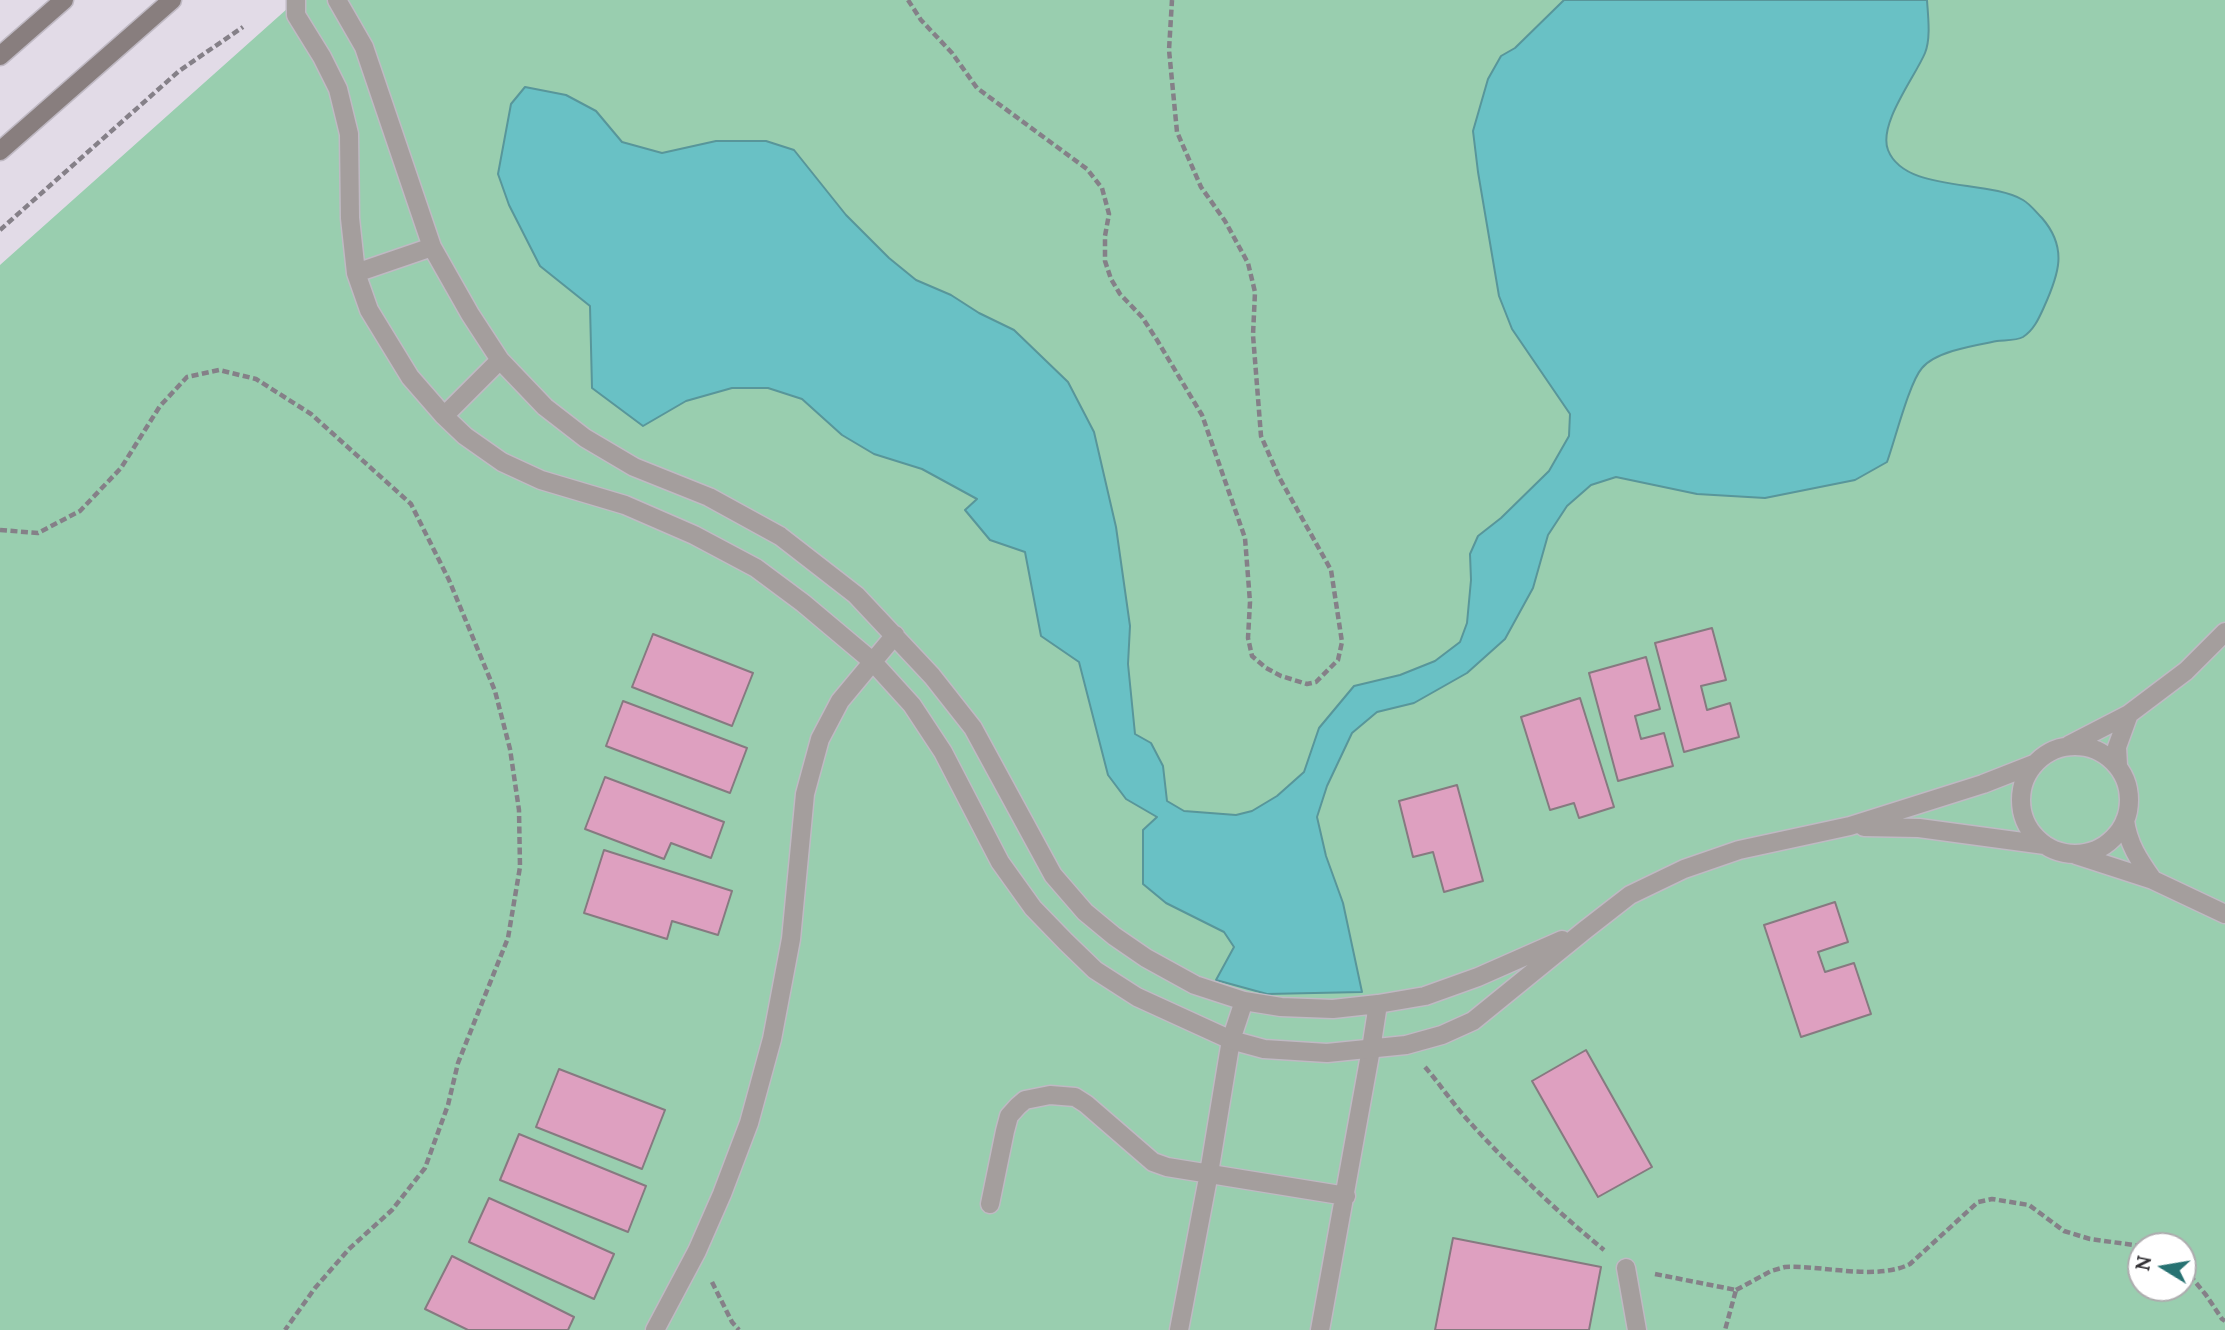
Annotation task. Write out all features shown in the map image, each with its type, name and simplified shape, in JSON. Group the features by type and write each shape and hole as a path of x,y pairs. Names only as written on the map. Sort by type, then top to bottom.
{"main road":[{"path":"0,56 64,0"},
{"path":"0,151 173,0"}],"street":[{"path":"296,0 296,15 338,89 349,134 350,218 356,272 369,310 410,377 444,416 465,436 502,462 541,480 625,505 694,535 756,568 872,661 912,705 943,752 1000,862 1033,908 1095,970 1137,997 1231,1040 1264,1049 1327,1053 1406,1045 1442,1035 1473,1021 1630,895 1684,869 1739,850 1850,826 1983,784 2034,764 2050,751 2069,745 2129,714 2186,671 2225,632"},
{"path":"337,0 364,47 432,247 500,360 545,407 585,438 634,467 709,497 780,536 856,595 932,676 973,728 1053,874 1085,912 1146,958 1195,985 1244,1001 1320,1009 1378,1004 1425,996 1478,977 1584,930"},
{"path":"356,272 432,247"},
{"path":"444,416 500,360"},
{"path":"655,1330 697,1251 749,1122 772,1039 791,939 805,794 820,739 841,701 895,635"},
{"path":"2118,766 2118,747 2129,714"},
{"path":"2069,745 2088,747 2105,754 2118,766 2126,783 2129,802 2125,820 2116,835 2103,846 2087,853 2071,854"},
{"path":"2034,764 2024,780 2021,798 2023,816 2031,832 2045,845 2154,880 2225,914"},
{"path":"2125,820 2127,837 2154,880"},
{"path":"1850,826 1919,828 2045,845"},
{"path":"1179,1330 1231,1040 1244,1001"},
{"path":"1320,1330 1346,1196 1378,1004"},
{"path":"990,1204 1009,1116 1025,1100 1050,1095 1075,1097 1086,1104 1153,1162 1346,1196"},
{"path":"1626,1268 1637,1330"}],"path":[{"path":"908,0 921,20 952,54 977,88 1087,169 1102,188 1109,214 1105,236 1105,261 1111,278 1120,294 1142,317 1202,415 1245,538 1250,602 1248,638 1252,656 1281,676 1307,684 1316,682 1338,660 1342,642 1331,570 1279,477 1261,436 1253,335 1255,292 1248,263 1226,221 1201,187 1177,132 1169,50 1172,0"},
{"path":"0,230 179,71 243,26"},
{"path":"0,530 38,533 80,511 121,468 159,406 187,377 219,370 256,379 311,414 411,504 449,580 495,691 510,749 519,810 520,867 508,938 458,1063 448,1105 425,1168 393,1210 349,1249 315,1288 285,1330"},
{"path":"1406,1045 1464,1116 1518,1174 1571,1223 1626,1268 1735,1290 1771,1271 1785,1267 1874,1272 1898,1270 1910,1264 1978,1202 1992,1199 2029,1205 2064,1231 2090,1239 2127,1244"},
{"path":"697,1251 739,1330"},
{"path":"2197,1284 2225,1321"},
{"path":"1725,1330 1735,1290"}],"green space":[{"path":"297,0 2225,0 2225,1330 0,1330 0,265"}],"water":[{"path":"1564,0 1927,0 1927,47 1888,127 1888,150 1897,164 1911,173 1948,183 1989,189 2026,202 2042,218 2055,240 2058,251 2057,272 2038,319 2023,337 1957,350 1937,357 1922,368 1907,399 1887,462 1855,480 1765,498 1697,494 1616,477 1591,485 1567,506 1548,535 1533,588 1505,639 1467,673 1414,703 1377,712 1352,733 1327,786 1317,817 1326,856 1343,903 1362,992 1267,994 1216,980 1234,947 1224,932 1166,903 1143,884 1143,830 1157,817 1126,799 1108,775 1079,662 1041,636 1025,552 990,540 965,510 977,499 922,469 874,454 842,435 802,399 768,388 732,388 686,401 643,426 592,388 590,306 540,266 509,205 498,174 511,104 525,87 566,95 596,111 622,142 662,153 716,141 766,141 794,150 846,215 889,258 916,280 951,295 979,313 1014,330 1068,382 1094,432 1116,527 1130,626 1128,664 1135,734 1151,743 1163,766 1167,801 1184,811 1236,815 1252,811 1277,796 1304,772 1319,728 1354,686 1400,675 1435,661 1460,642 1467,623 1471,580 1470,554 1478,536 1501,518 1549,471 1569,436 1570,414 1512,329 1499,296 1473,131 1488,79 1501,56 1515,48"}],"building":[{"path":"1712,628 1726,680 1701,686 1707,710 1730,703 1739,737 1684,752 1655,643"},
{"path":"653,634 753,673 732,726 632,687"},
{"path":"1646,657 1660,709 1635,716 1641,739 1664,733 1673,766 1618,781 1589,673"},
{"path":"1580,698 1614,807 1579,818 1574,803 1550,810 1521,717"},
{"path":"623,701 747,748 730,793 606,746"},
{"path":"605,777 724,822 711,858 671,843 664,859 585,829"},
{"path":"1457,785 1483,881 1444,892 1433,852 1413,857 1399,801"},
{"path":"604,850 732,891 718,935 672,921 667,939 584,913"},
{"path":"1835,902 1848,942 1818,952 1825,972 1854,963 1871,1014 1801,1037 1764,925"},
{"path":"1586,1050 1652,1167 1598,1197 1532,1081"},
{"path":"559,1069 665,1110 642,1169 536,1127"},
{"path":"519,1134 646,1186 628,1232 500,1180"},
{"path":"489,1198 614,1254 594,1299 469,1242"},
{"path":"1453,1238 1601,1267 1589,1330 1435,1330"},
{"path":"452,1256 574,1317 568,1330 468,1330 425,1309"}]}
